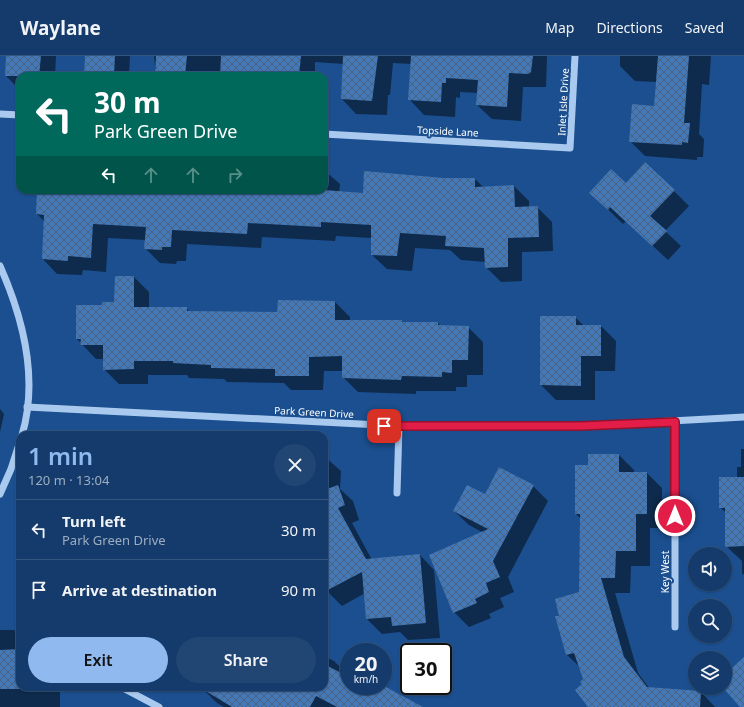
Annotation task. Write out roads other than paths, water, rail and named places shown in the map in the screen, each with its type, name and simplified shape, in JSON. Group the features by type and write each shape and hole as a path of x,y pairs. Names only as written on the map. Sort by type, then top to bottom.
{"street":[{"name":"Inlet Isle Drive","path":"570,148 576,56"},
{"path":"0,114 16,115"},
{"name":"Topside Lane","path":"328,134 570,148"},
{"path":"0,266 21,320 28,357 29,382 23,431"},
{"name":"Park Green Drive","path":"27,407 399,426 580,426 675,422 744,417"},
{"name":"Key West","path":"675,422 675,626"},
{"path":"397,493 399,426"},
{"path":"0,494 16,453"},
{"path":"129,691 159,707"}]}
